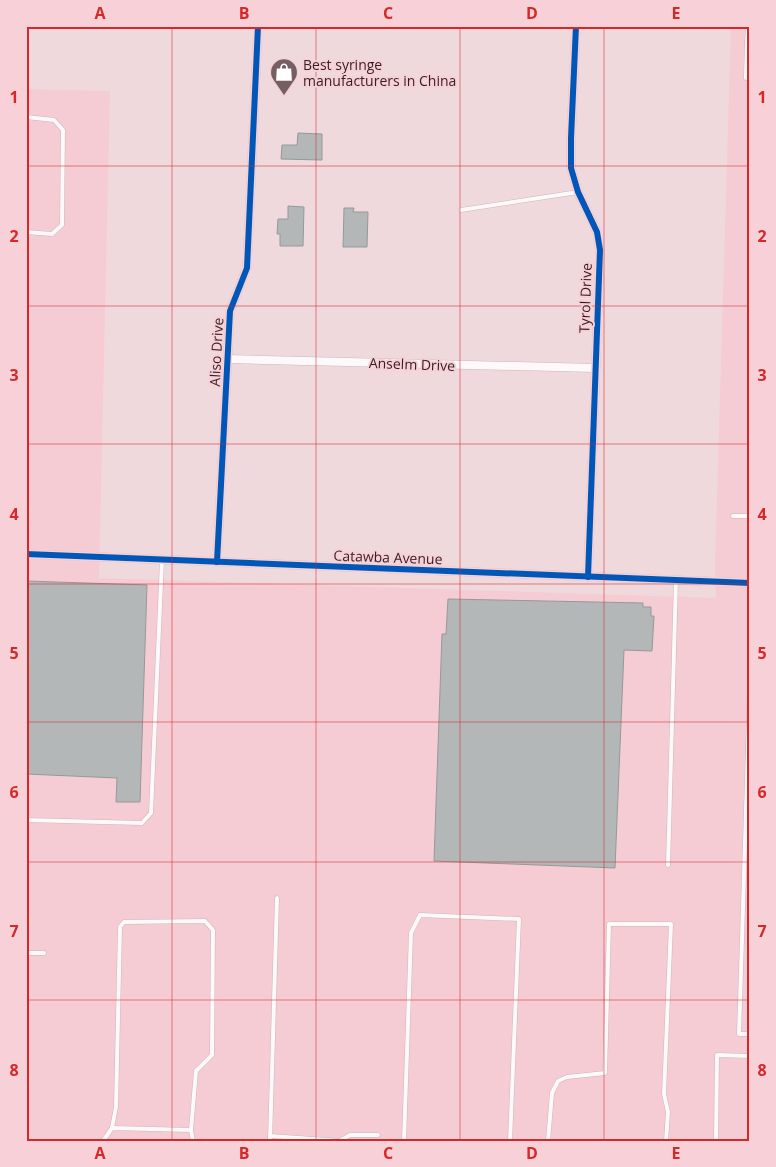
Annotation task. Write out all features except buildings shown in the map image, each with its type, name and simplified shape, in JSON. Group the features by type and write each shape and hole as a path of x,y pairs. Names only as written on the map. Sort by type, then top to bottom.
{"street":[{"name":"Aliso Drive","path":"217,562 230,311 247,268 258,26"},
{"name":"Tyrol Drive","path":"576,26 571,168 578,192 597,232 600,250 588,576"},
{"name":"Anselm Drive","path":"228,359 595,368"},
{"name":"Catawba Avenue","path":"26,554 750,583"}],"lane":[{"path":"746,78 748,26"},
{"path":"26,117 54,120 63,130 62,225 52,234 26,232"},
{"path":"461,210 578,192"},
{"path":"734,516 750,516"},
{"path":"26,820 142,823 151,813 162,560"},
{"path":"668,865 676,580"},
{"path":"750,684 739,1034 750,1034"},
{"path":"277,898 270,1139 341,1140 350,1135 378,1135"},
{"path":"404,1141 410,933 420,915 519,920 510,1141"},
{"path":"102,1141 112,1128 116,1107 120,927 124,922 205,921 213,930 212,1055 196,1071 190,1130 194,1141"},
{"path":"548,1141 552,1093 558,1081 567,1077 605,1073 609,924 671,924 664,1094 668,1112 666,1141"},
{"path":"26,953 44,954"},
{"path":"716,1141 717,1055 750,1056"},
{"path":"112,1128 190,1130"}],"shaded area":[{"path":"731,26 750,26 750,1141 26,1141 26,89 110,91 99,578 716,598 715,564"}],"cycle path":[{"path":"217,562 230,311 247,268 258,26"},
{"path":"576,26 571,168 578,192 597,232 600,250 588,577"},
{"path":"26,554 750,583"}],"place":[{"name":"Best syringe manufacturers in China","path":"284,96"}]}
